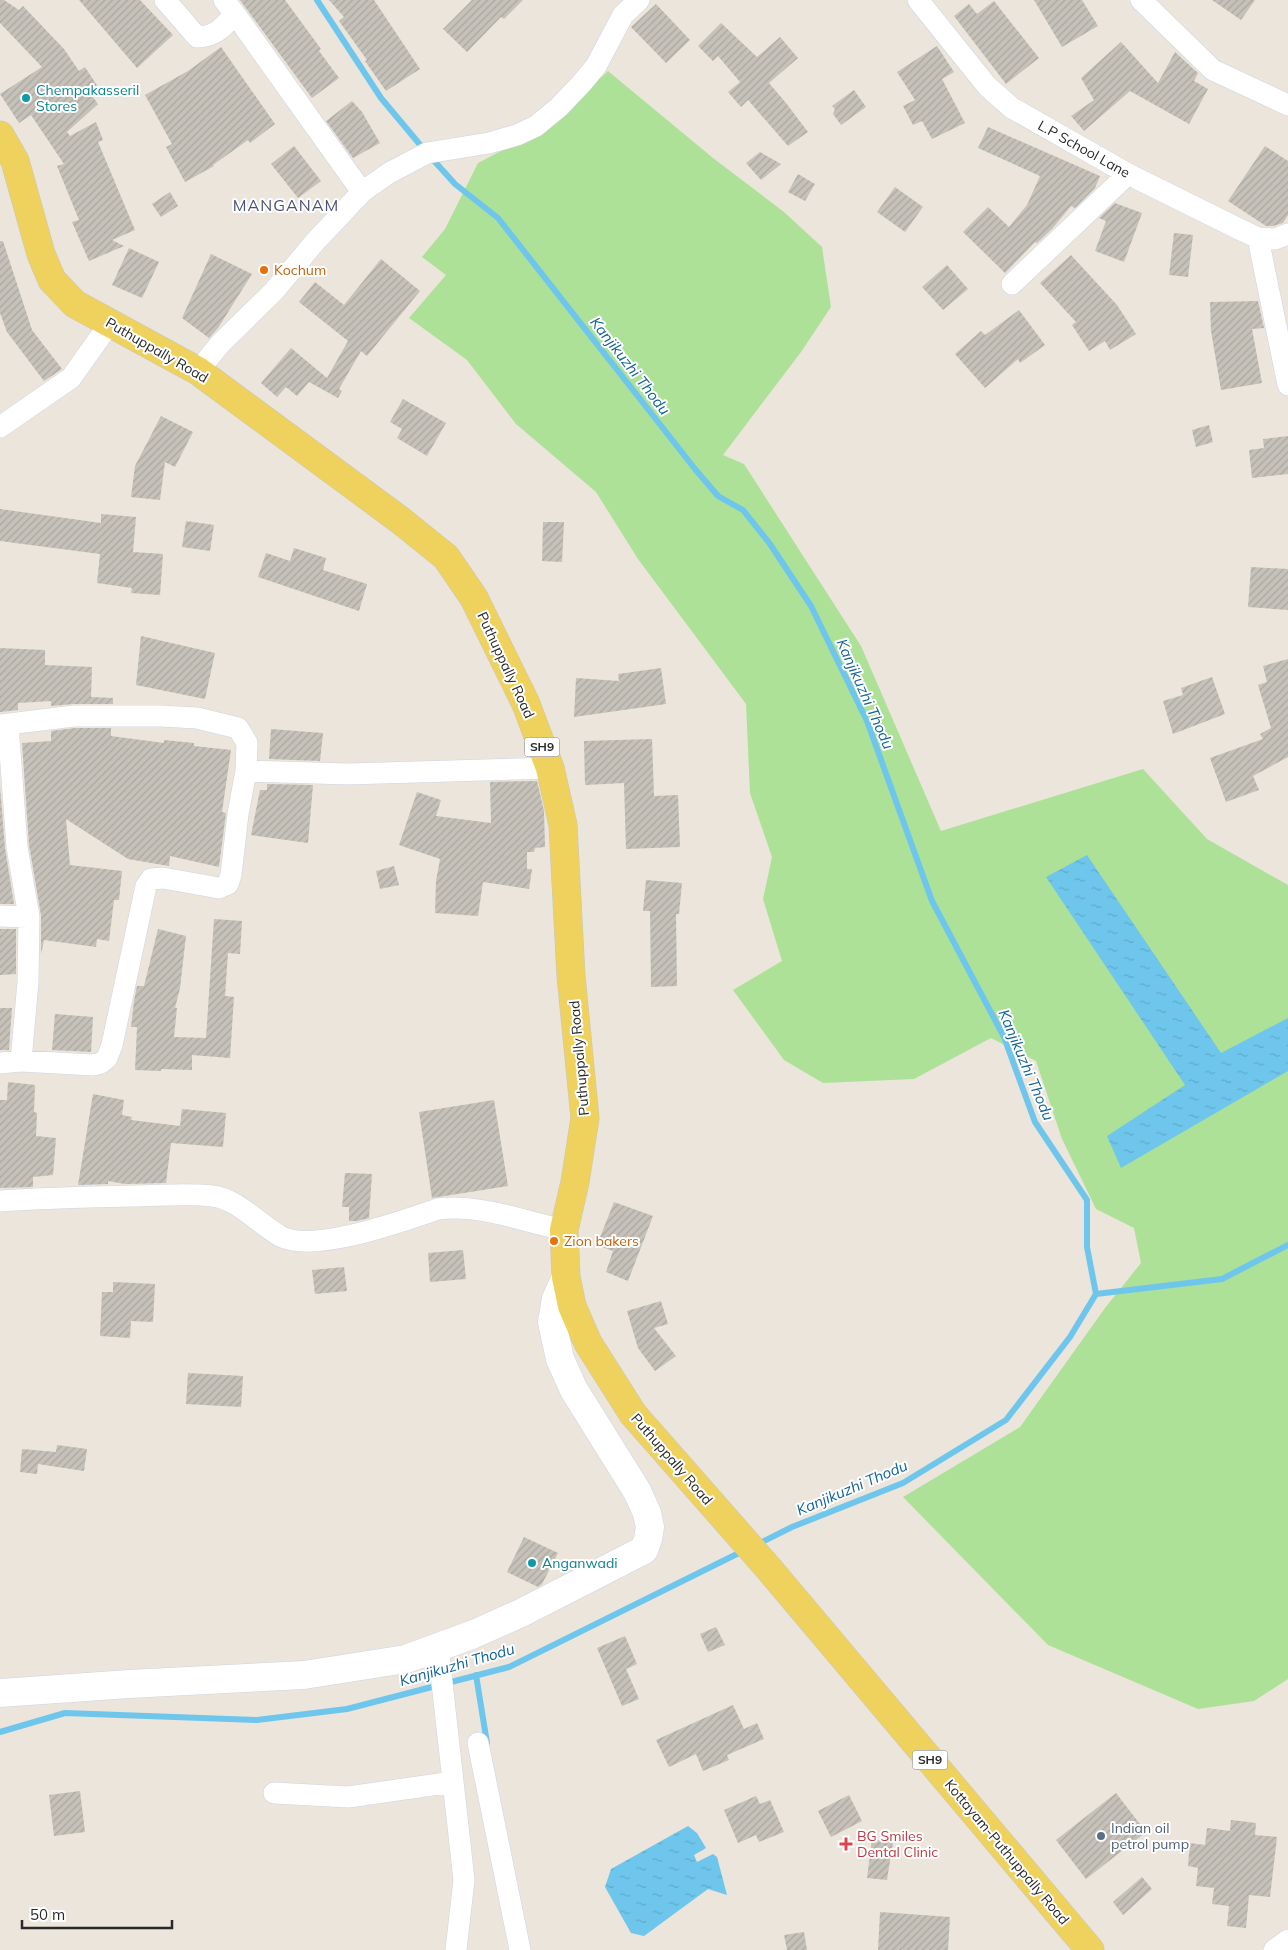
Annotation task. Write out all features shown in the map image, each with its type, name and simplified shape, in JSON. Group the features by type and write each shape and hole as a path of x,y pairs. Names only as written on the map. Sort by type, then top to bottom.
{"main road":[{"name":"Puthuppally Road","path":"0,135 15,161 41,254 52,280 75,304 198,371 400,520 446,557 474,598 526,704 550,768 563,825 571,976 585,1118 575,1182 564,1230 566,1277 572,1306 588,1343 633,1414 770,1570"},
{"name":"Kottayam-Puthuppally Road","path":"770,1570 1090,1950"}],"street":[{"path":"165,0 197,37 208,37 218,32 230,7 362,192"},
{"path":"198,371 220,344 274,291 314,243 362,192 389,173 427,153 489,143 517,136 536,126 559,107 596,66 623,14 639,0"},
{"name":"L.P School Lane","path":"918,0 987,86 1012,108 1128,174 1258,238"},
{"path":"1141,0 1214,70 1288,105"},
{"path":"1012,284 1128,174"},
{"path":"1288,234 1276,239 1258,238 1288,385"},
{"path":"0,427 71,378 110,323"},
{"path":"74,716 197,718 238,728 247,744 246,771 238,814 231,875 228,884 219,888 157,878 151,879 146,886 119,1018 107,1058 101,1063 94,1065 10,1062 28,982 29,917 17,847 4,725 74,716"},
{"path":"246,771 348,774 550,768"},
{"path":"0,916 29,917"},
{"path":"0,1201 174,1195 214,1196 230,1202 282,1237 296,1240 317,1241 348,1236 450,1208 491,1211 564,1230"},
{"path":"0,1694 129,1684 304,1675 406,1658 474,1634 505,1620 644,1550 650,1527 647,1513 637,1491 574,1390 560,1359 552,1322 556,1299 566,1277"},
{"path":"438,1647 464,1880 456,1950"},
{"path":"478,1743 520,1950"},
{"path":"274,1793 348,1797 454,1782"},
{"path":"1274,1950 1288,1940"}],"green space":[{"path":"608,71 713,158 784,212 822,247 831,307 801,352 723,455 744,464 861,646 941,831 1143,769 1207,839 1288,885 1288,1679 1254,1701 1198,1709 1048,1645 903,1497 1020,1427 1105,1308 1141,1263 1134,1228 1096,1209 1062,1139 1036,1061 991,1038 914,1079 823,1083 784,1060 733,990 782,961 763,899 772,857 750,793 746,704 638,559 596,492 516,424 467,360 409,318 446,275 422,257 445,229 478,163 551,125"}],"water":[{"path":"1087,855 1221,1053 1288,1018 1288,1071 1121,1168 1107,1136 1185,1085 1046,877"},
{"path":"688,1826 697,1833 706,1848 694,1855 697,1862 713,1854 717,1857 727,1895 708,1889 644,1936 631,1933 605,1887 611,1869"}],"building":[{"path":"0,0 4,0 19,10 23,6 64,49 79,71 85,67 98,87 90,93 98,104 67,132 70,136 96,122 103,140 98,142 135,230 112,240 124,246 89,261 72,222 79,220 57,166 64,164 31,115 19,123 0,94 42,67 0,23"},
{"path":"79,0 140,0 173,35 137,68"},
{"path":"240,0 285,0 321,49 319,51 339,78 312,98"},
{"path":"329,0 374,0 420,69 386,91 365,61 367,60 339,21 344,17"},
{"path":"472,0 523,0 504,19 501,17 467,52 443,29"},
{"path":"1034,0 1082,0 1098,26 1062,47"},
{"path":"1212,0 1255,0 1241,20"},
{"path":"994,1 1039,58 1006,84 954,16 969,4 977,14"},
{"path":"656,4 690,40 666,63 631,27"},
{"path":"721,23 757,57 780,37 798,58 769,83 808,132 788,146 748,100 741,107 728,92 740,82 718,56 713,61 698,46"},
{"path":"1121,42 1158,83 1175,52 1198,73 1194,81 1208,89 1189,124 1130,91 1084,131 1071,116 1094,100 1081,78"},
{"path":"937,46 954,72 942,79 965,123 932,139 922,121 913,125 903,106 915,100 897,72"},
{"path":"221,47 275,124 250,143 248,140 214,166 185,182 166,147 172,144 145,95 188,71"},
{"path":"854,90 866,107 841,125 833,114 835,109 832,106"},
{"path":"352,101 362,112 380,143 353,158 326,121"},
{"path":"988,127 1100,176 1095,188 1075,208 1071,206 1052,229 1037,243 1035,242 1005,273 963,232 988,207 1009,227 1027,205 1040,176 978,148"},
{"path":"294,146 321,181 298,198 271,164"},
{"path":"1265,146 1288,161 1288,215 1283,223 1273,226 1266,226 1228,201"},
{"path":"760,152 781,164 761,180 746,163"},
{"path":"798,174 815,184 805,201 788,192"},
{"path":"895,187 923,207 905,232 877,212"},
{"path":"170,192 178,206 161,217 152,204"},
{"path":"1115,203 1142,213 1124,262 1095,251 1106,221 1099,218"},
{"path":"1174,233 1193,235 1188,277 1169,275"},
{"path":"0,241 3,241 32,330 62,369 44,381 7,332 0,313"},
{"path":"129,248 159,262 142,298 112,285"},
{"path":"211,254 252,274 218,328 209,338 182,318"},
{"path":"1071,255 1117,305 1136,334 1110,350 1105,341 1089,351 1072,325 1076,322 1040,283"},
{"path":"381,259 420,291 367,356 361,351 339,389 342,391 338,398 309,382 297,396 286,387 277,397 261,383 291,348 327,378 348,341 299,302 315,282 344,305"},
{"path":"947,265 968,289 943,310 922,287"},
{"path":"1258,301 1264,328 1252,329 1262,383 1221,390 1211,331 1210,302"},
{"path":"1019,310 1045,345 1020,363 1018,359 985,388 955,354 981,331 985,335"},
{"path":"403,399 446,423 427,456 397,438 402,429 390,422"},
{"path":"161,416 193,432 175,467 165,462 160,500 131,497 135,466"},
{"path":"1209,425 1213,442 1196,447 1192,430"},
{"path":"1288,436 1288,474 1252,478 1249,450 1264,448 1263,439"},
{"path":"0,509 101,523 101,514 136,517 133,552 163,554 160,595 131,593 132,588 97,583 100,554 0,541"},
{"path":"186,521 214,525 210,551 182,547"},
{"path":"543,522 564,522 562,562 542,561"},
{"path":"294,548 326,558 323,570 367,584 359,611 258,577 266,553 290,561"},
{"path":"1251,567 1288,569 1288,610 1248,607"},
{"path":"141,636 215,653 205,699 136,685"},
{"path":"0,648 45,650 45,665 92,667 91,697 113,698 113,704 51,706 51,701 18,703 18,710 0,712"},
{"path":"1288,659 1288,757 1253,776 1259,790 1226,802 1210,758 1263,739 1260,734 1271,728 1258,685 1267,682 1263,666"},
{"path":"661,668 666,704 574,717 576,678 619,681 618,674"},
{"path":"1212,677 1225,714 1173,734 1163,701 1183,695 1181,688"},
{"path":"75,728 111,728 111,736 164,743 164,740 194,743 194,746 231,750 222,812 226,813 219,867 170,856 169,866 128,859 66,819 70,865 122,871 119,900 114,900 109,941 97,939 96,947 44,940 41,954 41,915 29,845 22,743 51,741 51,731"},
{"path":"271,729 323,733 320,761 269,759"},
{"path":"652,739 654,796 678,795 680,847 626,849 624,783 585,785 584,741"},
{"path":"537,781 544,811 545,847 535,848 534,852 527,852 527,869 532,869 529,889 483,882 478,916 435,913 436,881 440,859 399,845 417,792 441,800 436,816 491,823 490,782"},
{"path":"267,784 313,785 308,843 251,835 260,790 267,790"},
{"path":"0,786 5,848 14,904 0,904"},
{"path":"394,866 399,885 380,889 376,871"},
{"path":"646,880 682,883 679,914 676,914 677,986 651,987 650,911 643,911"},
{"path":"214,919 242,921 240,954 228,953 225,996 234,997 230,1058 192,1055 192,1070 135,1070 137,1027 131,1027 134,1001 137,986 144,986 158,929 186,936 180,988 175,1008 177,1008 174,1037 206,1038"},
{"path":"0,929 16,929 16,974 0,975"},
{"path":"0,1008 12,1008 9,1050 0,1050"},
{"path":"55,1014 93,1017 91,1052 52,1050"},
{"path":"8,1082 35,1085 34,1112 37,1113 36,1136 56,1138 53,1175 33,1177 33,1187 0,1188 0,1100 7,1100"},
{"path":"93,1094 124,1100 122,1115 132,1117 131,1120 180,1126 182,1109 226,1113 223,1147 171,1143 166,1183 125,1184 108,1181 108,1184 78,1185"},
{"path":"494,1100 508,1186 432,1198 419,1112"},
{"path":"345,1173 372,1174 369,1218 349,1221 349,1207 342,1207"},
{"path":"614,1202 653,1216 628,1281 606,1272 613,1251 597,1245"},
{"path":"463,1250 466,1279 430,1282 428,1253"},
{"path":"344,1267 347,1291 315,1294 312,1270"},
{"path":"113,1282 155,1284 153,1322 131,1321 130,1338 100,1336 102,1292 113,1292"},
{"path":"661,1301 668,1324 654,1328 676,1356 655,1371 638,1348 627,1311"},
{"path":"188,1373 243,1376 241,1407 186,1404"},
{"path":"57,1445 87,1449 84,1471 38,1464 37,1474 20,1472 22,1449 56,1452"},
{"name":"Anganwadi","path":"524,1537 558,1553 542,1584 538,1587 507,1572"},
{"path":"716,1627 725,1645 708,1652 700,1634"},
{"path":"625,1636 637,1664 626,1669 639,1699 622,1706 597,1648"},
{"path":"733,1705 744,1729 757,1723 764,1739 727,1755 729,1760 703,1771 696,1754 669,1767 656,1740"},
{"path":"80,1791 85,1832 54,1836 49,1795"},
{"name":"Indian oil petrol pump","path":"1116,1793 1146,1832 1086,1879 1056,1840"},
{"path":"849,1795 862,1821 831,1837 818,1811"},
{"path":"756,1796 760,1804 770,1800 784,1832 759,1842 756,1835 738,1843 724,1810"},
{"path":"1231,1820 1256,1823 1255,1835 1277,1837 1270,1897 1249,1895 1246,1928 1227,1926 1229,1906 1212,1904 1214,1888 1196,1886 1198,1868 1188,1866 1190,1843 1205,1845 1207,1828 1230,1831"},
{"path":"872,1839 893,1842 887,1880 867,1878"},
{"path":"1142,1877 1152,1889 1123,1915 1113,1902"},
{"path":"880,1912 950,1917 948,1950 878,1950"},
{"path":"804,1932 807,1950 787,1950 784,1935"}],"waterway":[{"name":"Kanjikuzhi Thodu","path":"317,0 381,98 455,184 498,218 695,469 718,496 743,510 770,544 811,606 867,721 932,901 1004,1037 1035,1122 1087,1200 1087,1247 1096,1294 1070,1337 1006,1420 903,1483 792,1527 756,1545"},
{"path":"1096,1294 1222,1279 1288,1245"},
{"name":"Kanjikuzhi Thodu","path":"0,1732 65,1713 257,1720 347,1709 509,1667 745,1550"},
{"path":"476,1675 487,1743"}],"place":[{"name":"Chempakasseril Stores","path":"26,98"},
{"name":"Kochum","path":"264,270"},
{"name":"Zion bakers","path":"554,1241"},
{"name":"Anganwadi","path":"532,1563"},
{"name":"Indian oil petrol pump","path":"1101,1836"},
{"name":"BG Smiles Dental Clinic","path":"846,1844"}],"district":[{"name":"MANGANAM","path":"286,205"}]}
